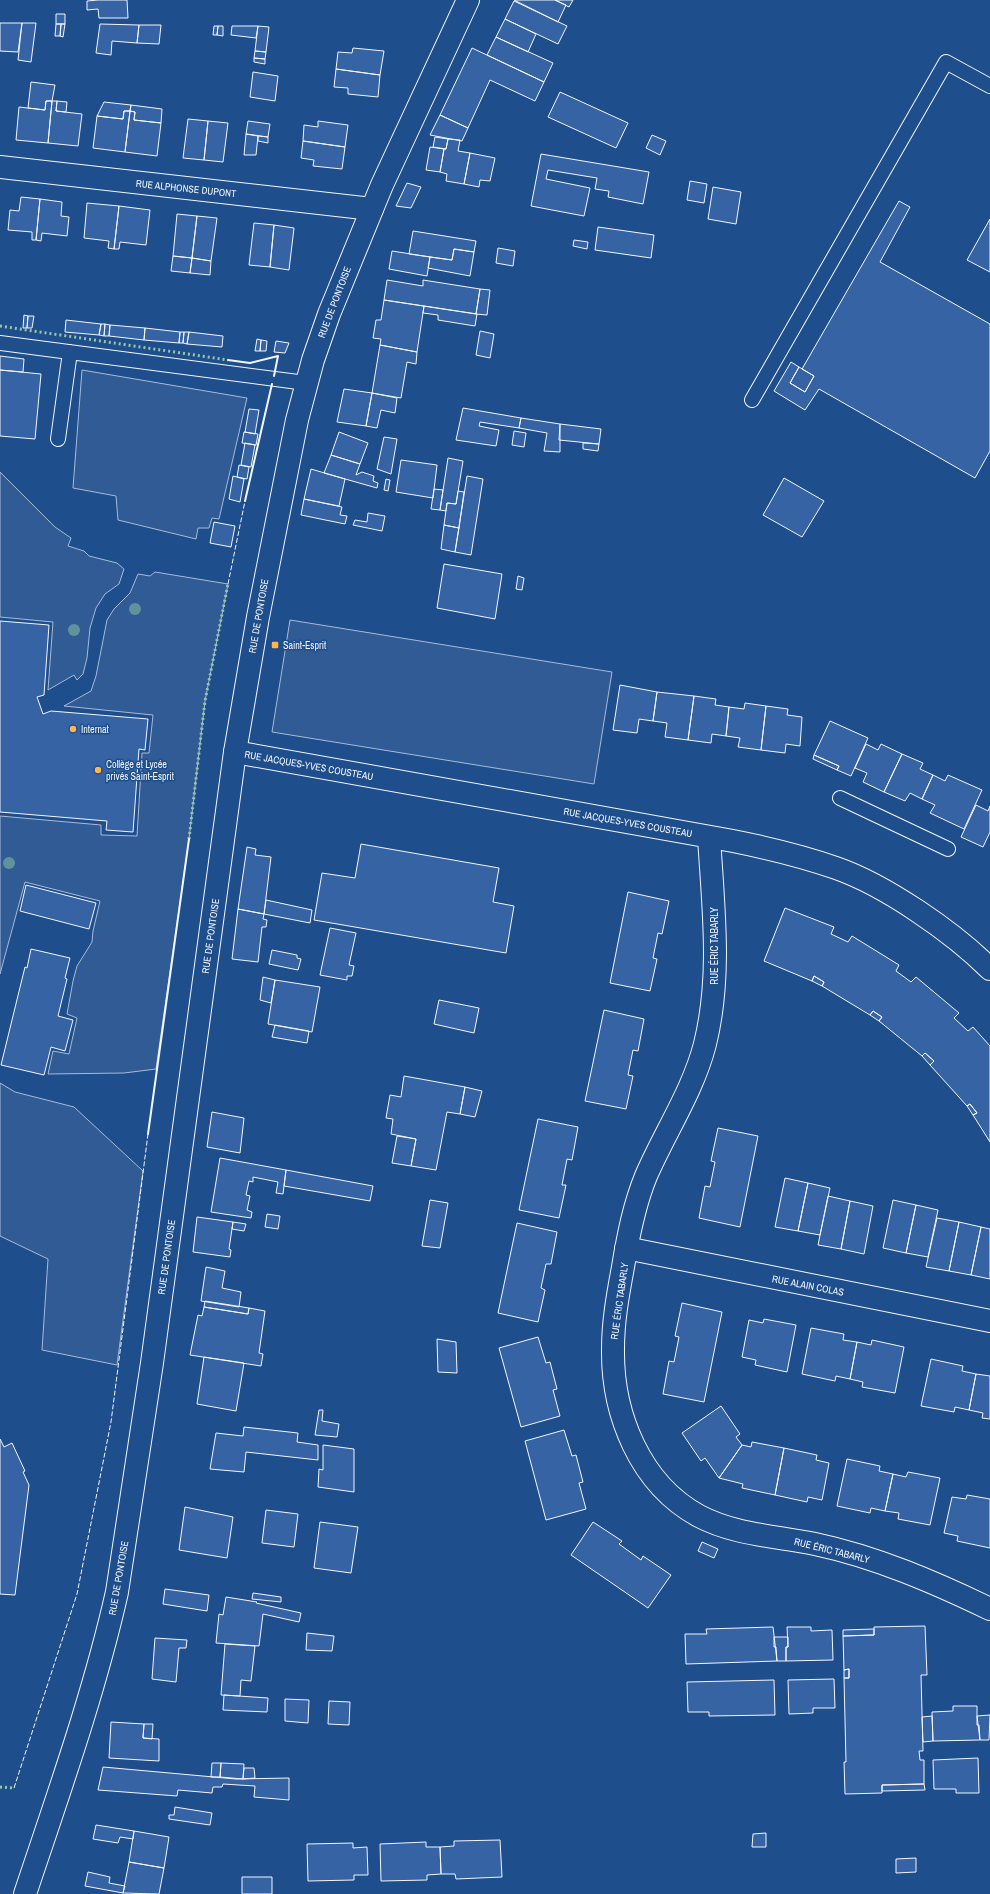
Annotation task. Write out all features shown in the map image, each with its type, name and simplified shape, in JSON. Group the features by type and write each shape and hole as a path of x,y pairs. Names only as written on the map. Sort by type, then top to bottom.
{"street":[{"name":"RUE DE PONTOISE","path":"25,1894 89,1696 117,1592 152,1363 235,752 271,548 306,383 329,314 372,209 468,0"},
{"name":"RUE ALPHONSE DUPONT","path":"0,167 372,209"},
{"name":"RUE JACQUES-YVES COUSTEAU","path":"235,752 758,846 808,859 837,868 887,893 964,946 990,969"},
{"name":"RUE ÉRIC TABARLY","path":"709,837 714,901 716,961 709,1025 704,1045 687,1092 646,1177 636,1206 626,1248 613,1331 614,1372 617,1394 632,1443 649,1472 665,1491 682,1506 699,1516 722,1526 741,1531 814,1544 861,1557 941,1586 990,1609"},
{"name":"RUE ALAIN COLAS","path":"626,1248 990,1321"}],"lane":[{"path":"752,400 946,62 990,86"},
{"path":"0,343 306,383"},
{"path":"58,439 70,352"},
{"path":"840,798 948,849"}],"shaded area":[{"path":"82,370 247,398 219,519 212,518 209,528 198,528 196,539 118,520 116,496 73,488"},
{"path":"0,472 55,527 71,538 68,546 84,551 89,556 117,563 124,569 119,584 105,594 96,608 90,628 87,658 83,674 77,680 74,675 48,690 53,622 0,617"},
{"path":"155,572 228,584 205,701 189,839 156,1069 124,1073 48,1074 53,1051 69,1054 77,1018 67,1014 73,981 77,966 92,942 100,901 25,882 0,974 0,816 101,825 101,835 137,836 142,753 149,753 153,715 64,706 91,691 96,676 107,620 114,609 130,593 138,574 150,576"},
{"path":"290,620 612,672 594,784 272,732"},
{"path":"0,1083 15,1092 74,1107 143,1171 117,1365 42,1350 48,1259 0,1236"}],"building":[{"path":"127,0 128,18 99,18 98,9 87,10 87,1"},
{"path":"514,0 555,0 566,5 558,22"},
{"path":"555,0 573,0 569,7"},
{"path":"514,1 567,26 558,44 505,19"},
{"path":"56,14 65,14 65,24 56,24"},
{"path":"505,19 536,34 528,52 496,37"},
{"path":"0,23 22,23 18,52 0,51"},
{"path":"22,23 36,23 31,62 18,60"},
{"path":"56,24 61,24 60,36 55,36"},
{"path":"61,24 65,24 63,37 60,36"},
{"path":"100,24 139,25 137,43 112,41 111,55 96,53"},
{"path":"139,25 161,25 159,44 137,43"},
{"path":"214,26 218,26 217,35 213,35"},
{"path":"218,26 223,26 223,36 217,35"},
{"path":"232,26 258,26 256,38 231,35"},
{"path":"258,26 269,27 266,52 255,51"},
{"path":"496,37 553,63 544,82 487,55"},
{"path":"353,48 384,51 380,75 336,69 338,52 352,53"},
{"path":"472,48 544,82 535,101 490,80 468,128 440,115"},
{"path":"255,51 266,52 265,59 254,58"},
{"path":"254,58 265,59 265,64 254,62"},
{"path":"336,69 380,75 378,97 348,94 348,88 334,87"},
{"path":"253,72 278,76 275,101 250,97"},
{"path":"31,82 55,85 52,101 46,101 45,110 28,108"},
{"path":"560,92 628,123 616,148 548,117"},
{"path":"46,101 52,101 48,143 16,140 19,107 45,110"},
{"path":"52,101 57,101 56,111 82,114 78,146 48,143"},
{"path":"57,101 67,102 66,112 56,111"},
{"path":"104,102 131,105 130,111 124,111 123,119 97,116"},
{"path":"131,105 162,109 161,123 134,120 135,112 130,111"},
{"path":"124,111 130,111 125,152 93,148 97,116 123,119"},
{"path":"130,111 135,112 134,120 161,123 157,156 125,152"},
{"path":"440,115 468,128 462,141 430,135"},
{"path":"188,119 208,121 204,160 183,158"},
{"path":"208,121 228,123 223,162 204,160"},
{"path":"248,121 270,124 268,137 246,134"},
{"path":"318,121 348,125 345,147 303,141 304,125 318,127"},
{"path":"246,134 258,136 256,155 244,155"},
{"path":"652,135 666,141 660,155 646,148"},
{"path":"258,136 268,137 268,143 258,141"},
{"path":"435,137 448,139 446,149 433,147"},
{"path":"448,139 460,140 458,151 470,153 464,184 446,181 447,174 440,172 444,149 446,149"},
{"path":"303,141 345,147 342,169 313,166 314,160 301,158"},
{"path":"430,147 444,149 440,172 426,170"},
{"path":"470,153 495,158 490,181 480,180 479,187 464,184"},
{"path":"541,154 649,172 643,204 608,197 609,191 595,189 597,178 548,170 546,179 590,188 584,216 531,206"},
{"path":"690,181 707,184 704,203 687,200"},
{"path":"407,183 421,187 411,208 396,206"},
{"path":"713,187 741,192 736,224 708,219"},
{"path":"21,197 40,199 36,240 32,240 32,232 8,230 10,210 19,211"},
{"path":"40,199 62,202 61,216 69,217 67,236 42,233 41,241 36,240"},
{"path":"899,201 910,207 880,262 990,324 990,451 975,478 819,389 805,410 774,391 791,362 799,367 790,383 805,392 814,376 802,369"},
{"path":"87,203 119,206 114,249 108,248 109,241 84,238"},
{"path":"119,206 150,210 146,245 120,242 119,249 114,249"},
{"path":"177,214 197,216 192,258 173,256"},
{"path":"197,216 217,218 211,261 192,258"},
{"path":"990,219 990,272 967,260"},
{"path":"254,223 274,225 270,267 249,265"},
{"path":"274,225 294,228 289,270 270,267"},
{"path":"598,227 654,235 651,258 595,250"},
{"path":"413,231 476,241 474,252 454,249 452,260 409,254"},
{"path":"574,240 588,242 587,249 573,246"},
{"path":"498,248 515,251 513,266 496,263"},
{"path":"454,249 474,252 470,276 428,268 430,257 452,260"},
{"path":"392,251 430,257 427,276 389,269"},
{"path":"173,256 192,258 190,273 171,271"},
{"path":"192,258 211,261 210,275 190,273"},
{"path":"387,280 423,286 423,280 480,289 476,314 384,300"},
{"path":"480,289 490,290 487,315 476,314"},
{"path":"384,300 424,306 417,352 380,345 381,339 373,338 376,320 381,320"},
{"path":"424,306 477,314 475,326 438,320 438,315 423,313"},
{"path":"24,315 28,316 27,328 23,328"},
{"path":"28,316 34,316 32,328 27,328"},
{"path":"66,320 101,324 99,335 65,332"},
{"path":"101,324 105,324 104,336 99,335"},
{"path":"105,324 110,325 109,336 104,336"},
{"path":"110,325 145,328 144,340 109,336"},
{"path":"145,328 180,332 179,343 144,340"},
{"path":"480,331 494,334 490,358 476,355"},
{"path":"180,332 184,332 183,343 179,343"},
{"path":"184,332 189,332 187,344 183,343"},
{"path":"189,332 223,336 222,347 187,344"},
{"path":"257,339 261,340 260,351 255,351"},
{"path":"261,340 267,341 266,351 260,351"},
{"path":"276,341 289,343 285,353 274,352"},
{"path":"380,345 417,352 416,364 407,362 401,398 372,393"},
{"path":"0,356 24,359 23,372 0,370"},
{"path":"799,367 814,376 805,392 790,383"},
{"path":"0,370 41,374 35,439 0,436"},
{"path":"344,389 372,393 366,426 337,422"},
{"path":"372,393 397,398 395,413 381,410 377,428 366,426"},
{"path":"463,408 521,418 519,428 480,422 479,426 499,430 496,446 456,440"},
{"path":"249,409 259,410 255,434 245,432"},
{"path":"521,418 560,424 560,452 544,451 547,433 519,428"},
{"path":"560,424 601,429 599,444 559,440"},
{"path":"514,431 526,433 524,447 512,445"},
{"path":"244,432 258,434 256,445 242,443"},
{"path":"339,432 368,443 360,464 331,455"},
{"path":"384,437 397,439 391,474 377,469"},
{"path":"245,443 255,445 251,467 241,465"},
{"path":"583,443 599,444 598,451 583,449"},
{"path":"331,455 360,464 356,475 362,472 374,476 373,481 378,483 377,488 324,473"},
{"path":"448,458 463,461 456,504 447,503 446,511 440,510"},
{"path":"401,460 437,465 433,498 396,492"},
{"path":"239,465 249,467 247,479 237,477"},
{"path":"311,469 345,479 339,506 304,499"},
{"path":"233,476 244,479 240,502 229,499"},
{"path":"467,476 483,479 471,555 455,552"},
{"path":"784,478 824,501 802,537 763,515"},
{"path":"386,479 390,480 388,491 384,490"},
{"path":"434,489 443,490 440,510 431,509"},
{"path":"458,491 464,492 459,528 444,525 447,503 456,504"},
{"path":"304,499 342,507 340,515 347,516 345,524 301,515"},
{"path":"368,513 385,516 382,531 353,525 355,520 367,522"},
{"path":"214,522 235,526 231,547 210,543"},
{"path":"444,525 459,528 455,552 441,549"},
{"path":"444,564 502,574 495,619 437,608"},
{"path":"518,576 524,578 522,590 516,589"},
{"name":"Internat","path":"0,621 49,625 44,695 37,697 43,714 51,711 148,719 145,750 139,749 133,832 106,830 107,821 0,812"},
{"path":"620,685 657,692 653,721 639,719 637,733 613,730"},
{"path":"657,692 694,696 688,740 665,737 667,723 653,721"},
{"path":"694,696 716,699 715,705 729,707 726,736 712,734 711,743 688,740"},
{"path":"745,703 766,706 761,750 738,747 740,738 726,736 729,707 744,709"},
{"path":"766,706 788,709 787,715 802,717 800,746 786,744 785,753 761,750"},
{"path":"830,721 868,738 851,776 837,770 839,766 814,755"},
{"path":"866,744 878,750 881,744 902,754 884,792 863,782 867,773 855,768"},
{"path":"902,754 923,763 920,769 933,775 922,799 910,793 905,801 884,792"},
{"path":"814,755 839,766 837,770 813,759"},
{"path":"933,775 945,781 948,775 982,790 964,829 930,813 935,805 922,799"},
{"path":"976,805 988,811 990,806 990,832 983,847 961,837"},
{"path":"361,844 499,868 493,902 514,906 506,953 314,920 322,873 355,878"},
{"path":"247,847 256,849 255,855 271,857 264,914 238,909"},
{"path":"26,885 96,903 89,929 20,911"},
{"path":"628,892 669,901 662,934 658,933 653,958 657,959 650,991 610,983"},
{"path":"266,900 312,910 310,923 264,914"},
{"path":"785,908 834,927 831,934 848,942 852,936 899,965 896,971 911,982 916,977 959,1013 954,1018 968,1031 973,1027 990,1046 990,1142 973,1115 977,1113 970,1104 967,1106 930,1065 934,1061 925,1053 922,1056 879,1021 882,1017 873,1011 870,1015 822,986 824,982 814,976 812,981 764,961"},
{"path":"238,909 264,914 263,919 267,920 266,927 262,927 258,962 232,959"},
{"path":"330,928 356,933 349,965 354,966 352,976 347,976 347,980 320,975"},
{"path":"31,949 70,958 65,978 67,979 58,1016 73,1020 65,1051 51,1047 44,1075 1,1065 25,967 27,968"},
{"path":"272,950 297,955 297,958 301,959 298,970 269,964"},
{"path":"814,976 824,982 822,986 812,981"},
{"path":"263,977 275,980 271,1003 260,1000"},
{"path":"275,980 320,987 312,1032 268,1024"},
{"path":"439,1000 479,1008 474,1033 434,1024"},
{"path":"604,1010 644,1019 638,1051 633,1050 628,1075 633,1076 626,1109 585,1101"},
{"path":"873,1011 882,1017 879,1021 870,1015"},
{"path":"275,1025 309,1031 307,1043 272,1037"},
{"path":"925,1053 934,1061 930,1065 922,1056"},
{"path":"404,1076 465,1087 460,1114 447,1112 436,1170 411,1166 416,1139 391,1134 393,1119 386,1118 390,1095 401,1097"},
{"path":"465,1087 482,1091 475,1117 460,1114"},
{"path":"970,1104 977,1113 973,1115 967,1106"},
{"path":"212,1112 244,1118 240,1153 207,1147"},
{"path":"538,1119 578,1127 572,1160 567,1159 562,1185 566,1185 559,1218 519,1210"},
{"path":"718,1128 758,1136 740,1227 699,1218 705,1186 710,1187 715,1162 711,1161"},
{"path":"397,1136 416,1139 411,1166 392,1163"},
{"path":"220,1158 286,1170 283,1194 276,1193 278,1182 253,1177 253,1182 249,1181 246,1195 250,1196 247,1210 252,1212 251,1218 211,1212"},
{"path":"286,1170 373,1186 370,1201 284,1186"},
{"path":"785,1178 808,1183 798,1231 775,1227"},
{"path":"808,1183 830,1188 820,1235 798,1231"},
{"path":"828,1196 850,1201 841,1249 818,1245"},
{"path":"430,1200 448,1203 440,1248 422,1246"},
{"path":"893,1200 916,1205 906,1253 883,1248"},
{"path":"850,1201 873,1206 864,1254 841,1249"},
{"path":"916,1205 938,1210 928,1257 906,1253"},
{"path":"267,1214 280,1216 278,1229 265,1227"},
{"path":"197,1217 233,1222 229,1249 231,1250 230,1257 193,1252"},
{"path":"937,1218 959,1222 949,1271 926,1267"},
{"path":"233,1222 246,1224 244,1231 232,1229"},
{"path":"959,1222 981,1227 971,1275 949,1271"},
{"path":"517,1223 557,1232 551,1264 546,1264 541,1288 545,1290 538,1322 498,1313"},
{"path":"981,1227 990,1229 990,1279 971,1275"},
{"path":"206,1267 225,1271 222,1288 241,1292 239,1307 201,1301"},
{"path":"205,1301 249,1308 248,1314 204,1307"},
{"path":"682,1303 722,1312 704,1402 663,1394 669,1361 674,1362 679,1337 675,1336"},
{"path":"204,1307 248,1314 249,1308 265,1311 259,1353 263,1354 261,1366 190,1355 198,1315 202,1316"},
{"path":"764,1319 796,1325 787,1372 755,1365 756,1360 742,1357 749,1320 763,1323"},
{"path":"811,1328 844,1334 843,1340 857,1342 850,1379 836,1376 835,1381 802,1374"},
{"path":"538,1337 546,1363 550,1362 557,1389 553,1390 560,1416 521,1427 499,1348"},
{"path":"437,1339 456,1342 457,1373 438,1372"},
{"path":"872,1340 904,1347 895,1393 862,1387 863,1382 850,1379 857,1342 871,1345"},
{"path":"204,1357 244,1363 236,1411 197,1404"},
{"path":"931,1359 963,1366 962,1371 976,1374 969,1410 955,1407 954,1412 921,1406"},
{"path":"976,1374 990,1376 990,1419 982,1418 983,1413 969,1410"},
{"path":"721,1406 740,1434 736,1437 742,1445 719,1478 705,1458 701,1461 682,1433"},
{"path":"319,1410 323,1410 322,1421 339,1424 337,1437 315,1435"},
{"path":"244,1427 298,1433 297,1442 318,1445 318,1460 246,1452 244,1472 210,1469 216,1433 243,1436"},
{"path":"564,1430 572,1456 576,1455 583,1482 579,1483 586,1509 546,1520 525,1441"},
{"path":"0,1439 4,1447 12,1443 25,1471 23,1472 29,1485 15,1595 0,1594"},
{"path":"752,1442 784,1448 775,1495 742,1488 743,1484 719,1478 742,1445 751,1447"},
{"path":"323,1445 354,1449 354,1492 318,1487 319,1469 323,1470"},
{"path":"784,1448 817,1455 816,1460 829,1463 822,1500 808,1497 807,1502 775,1495"},
{"path":"847,1459 880,1466 879,1471 893,1474 885,1511 871,1508 870,1513 837,1506"},
{"path":"908,1472 940,1478 930,1525 898,1519 899,1513 885,1511 893,1474 906,1477"},
{"path":"967,1495 990,1499 990,1548 957,1541 958,1536 944,1533 952,1497 966,1499"},
{"path":"185,1507 233,1517 227,1558 179,1550"},
{"path":"266,1510 298,1514 294,1547 262,1543"},
{"path":"320,1522 358,1527 351,1573 314,1568"},
{"path":"593,1522 622,1541 619,1544 641,1560 643,1556 671,1575 648,1608 571,1555"},
{"path":"702,1542 718,1549 714,1558 698,1551"},
{"path":"165,1589 209,1595 207,1611 163,1604"},
{"path":"253,1593 281,1597 281,1602 252,1599"},
{"path":"226,1597 257,1602 256,1603 301,1613 299,1622 263,1614 259,1646 216,1643 219,1614 223,1615"},
{"path":"925,1626 927,1675 921,1675 923,1751 919,1751 920,1760 924,1760 924,1784 882,1785 882,1793 845,1794 844,1762 846,1762 844,1678 849,1678 849,1669 844,1670 843,1636 874,1635 874,1627"},
{"path":"773,1627 777,1661 686,1664 685,1634 707,1634 706,1629"},
{"path":"787,1627 811,1627 811,1631 832,1630 833,1660 786,1661 786,1647 788,1647"},
{"path":"874,1629 874,1635 843,1636 843,1630"},
{"path":"307,1633 334,1636 332,1651 306,1650"},
{"path":"774,1637 788,1637 786,1661 777,1661 776,1647 774,1647"},
{"path":"155,1638 187,1640 186,1648 179,1648 176,1682 152,1679"},
{"path":"225,1644 255,1646 251,1681 241,1680 240,1696 221,1695"},
{"path":"849,1669 849,1678 844,1678 844,1670"},
{"path":"834,1679 835,1708 813,1708 813,1713 789,1714 788,1680"},
{"path":"774,1680 775,1715 709,1716 709,1712 688,1712 687,1682"},
{"path":"224,1695 268,1698 267,1712 223,1710"},
{"path":"285,1699 309,1700 308,1723 285,1721"},
{"path":"329,1701 350,1702 349,1725 328,1724"},
{"path":"953,1706 977,1706 977,1725 979,1725 980,1740 933,1741 932,1712 953,1711"},
{"path":"990,1715 989,1740 980,1740 977,1716"},
{"path":"932,1716 933,1741 923,1742 922,1717"},
{"path":"111,1722 144,1724 143,1738 159,1739 159,1761 109,1758"},
{"path":"144,1724 153,1724 152,1739 143,1738"},
{"path":"978,1758 979,1793 956,1793 956,1789 934,1789 933,1760"},
{"path":"212,1763 221,1763 220,1777 211,1777"},
{"path":"221,1763 244,1764 243,1779 220,1777"},
{"path":"103,1767 236,1779 289,1778 289,1800 254,1797 255,1786 223,1784 222,1787 213,1787 212,1793 178,1790 177,1796 98,1790"},
{"path":"244,1768 254,1768 255,1778 243,1779"},
{"path":"924,1784 925,1790 882,1791 882,1785"},
{"path":"175,1807 212,1813 210,1825 169,1819 169,1815 174,1815"},
{"path":"96,1825 134,1831 133,1839 120,1837 118,1843 93,1839"},
{"path":"134,1831 169,1837 164,1868 129,1862"},
{"path":"766,1833 766,1847 752,1847 753,1834"},
{"path":"500,1840 502,1877 456,1879 455,1874 441,1874 440,1847 454,1846 454,1841"},
{"path":"426,1842 426,1847 440,1847 441,1874 427,1875 427,1880 381,1881 380,1844"},
{"path":"353,1843 353,1848 367,1847 368,1875 354,1875 354,1880 308,1881 307,1844"},
{"path":"916,1858 916,1872 896,1873 896,1859"},
{"path":"129,1862 164,1868 159,1894 123,1893"},
{"path":"88,1872 110,1877 109,1883 125,1886 123,1893 85,1886"},
{"path":"242,1877 272,1877 272,1894 242,1894"}],"hedge":[{"path":"0,326 228,360"},
{"path":"189,839 205,701 228,584"},
{"path":"0,1787 14,1788"}],"fence":[{"path":"228,584 245,501"},
{"path":"14,1788 77,1594 111,1422 148,1134"}],"wall":[{"path":"228,360 250,363 278,356 274,376"},
{"path":"245,501 272,384"},
{"path":"148,1134 189,839"}],"place":[{"name":"Saint-Esprit","path":"275,645"},
{"name":"Internat","path":"73,729"},
{"name":"Collège et Lycée privés Saint-Esprit","path":"98,770"}]}
